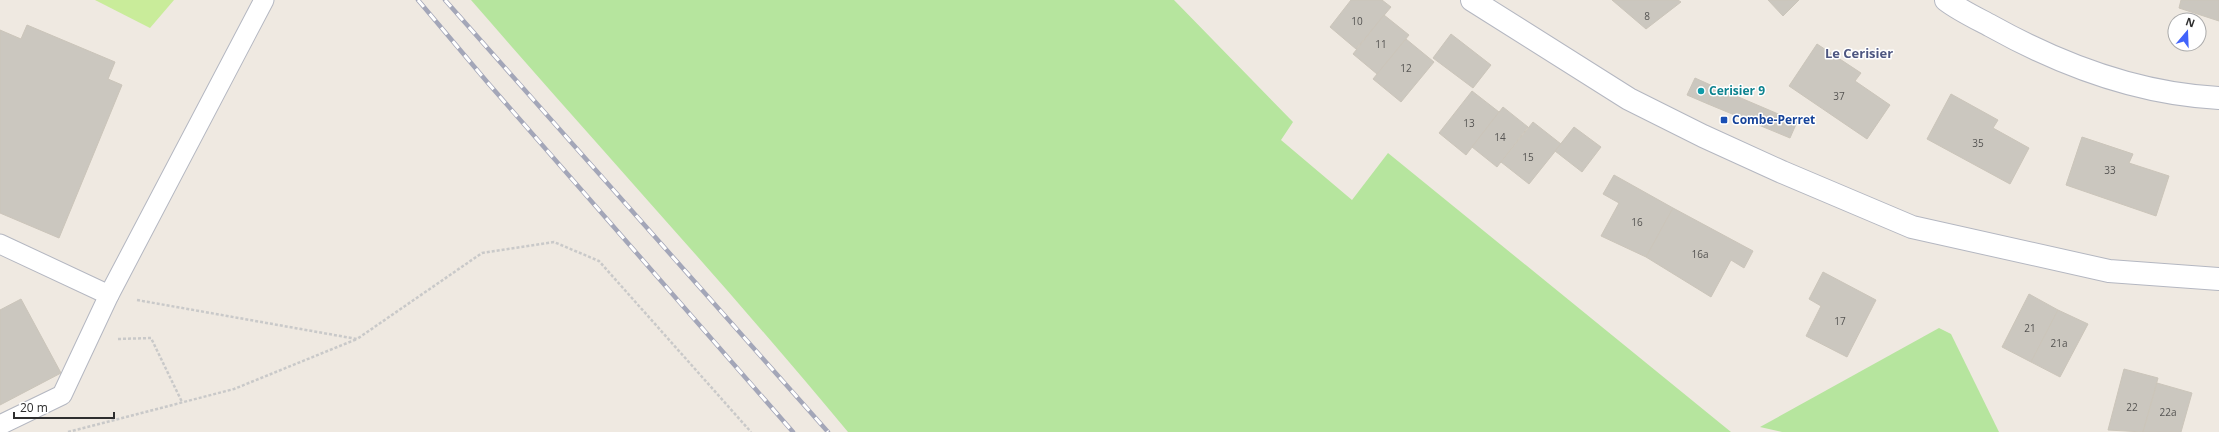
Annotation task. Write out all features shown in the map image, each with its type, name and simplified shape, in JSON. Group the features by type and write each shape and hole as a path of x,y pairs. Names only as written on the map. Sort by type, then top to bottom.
{"street":[{"path":"1472,0 1584,73 1636,103 1703,136 1782,172 1912,227 2110,271 2219,279"},
{"path":"1946,0 2010,37 2061,61 2140,88 2219,98"}],"lane":[{"path":"0,425 62,395 109,295 264,0"},
{"path":"0,244 109,295"}],"path":[{"path":"68,432 234,389 357,339 482,253 554,242 599,261 751,432"},
{"path":"109,295 357,339"},
{"path":"88,340 151,338 182,402"}],"green space":[{"path":"95,0 174,0 150,28"},
{"path":"471,0 1174,0 1293,122 1281,140 1352,200 1388,153 1731,432 848,432 708,269"},
{"path":"1939,328 1951,334 1999,432 1782,432 1760,427"}],"building":[{"path":"1351,0 1382,0 1391,7 1356,49 1330,27"},
{"path":"1612,0 1678,0 1681,2 1646,29"},
{"path":"1768,0 1799,0 1783,16"},
{"path":"2181,0 2219,0 2219,21 2207,17 2207,12 2191,12 2179,8"},
{"path":"1384,15 1409,35 1377,74 1353,54"},
{"path":"27,25 115,62 108,79 122,85 59,238 0,213 0,30 21,39"},
{"path":"1451,34 1491,65 1473,88 1433,58"},
{"path":"1406,39 1434,62 1401,102 1373,79"},
{"path":"1817,44 1861,73 1855,81 1890,105 1867,139 1789,86"},
{"name":"Cerisier 9","path":"1695,78 1715,87 1708,104 1687,95"},
{"path":"1715,87 1797,122 1790,138 1708,104"},
{"path":"1472,91 1499,112 1466,155 1439,133"},
{"path":"1951,94 1998,120 1993,128 2029,148 2010,184 1927,139"},
{"path":"1503,107 1528,127 1497,167 1472,147"},
{"path":"1533,122 1561,144 1529,184 1501,162"},
{"path":"1574,127 1601,147 1582,172 1555,151"},
{"path":"2082,137 2133,154 2129,163 2169,176 2156,216 2066,185"},
{"path":"1614,175 1673,208 1646,257 1601,236 1619,203 1603,194"},
{"path":"1673,208 1753,251 1744,268 1731,260 1711,297 1646,257"},
{"path":"1823,272 1876,300 1847,357 1806,336 1821,306 1809,299"},
{"path":"2029,294 2058,310 2031,362 2002,347"},
{"path":"21,299 61,373 0,405 0,310"},
{"path":"2058,310 2088,324 2060,377 2031,362"},
{"path":"2124,369 2158,378 2143,432 2108,430"},
{"path":"2157,383 2192,393 2181,432 2143,432"}],"railway":[{"path":"418,0 488,83 793,432"},
{"path":"445,0 828,432"}],"place":[{"name":"Cerisier 9","path":"1701,91"},
{"name":"Combe-Perret","path":"1724,120"}],"district":[{"name":"Le Cerisier","path":"1859,53"}]}
